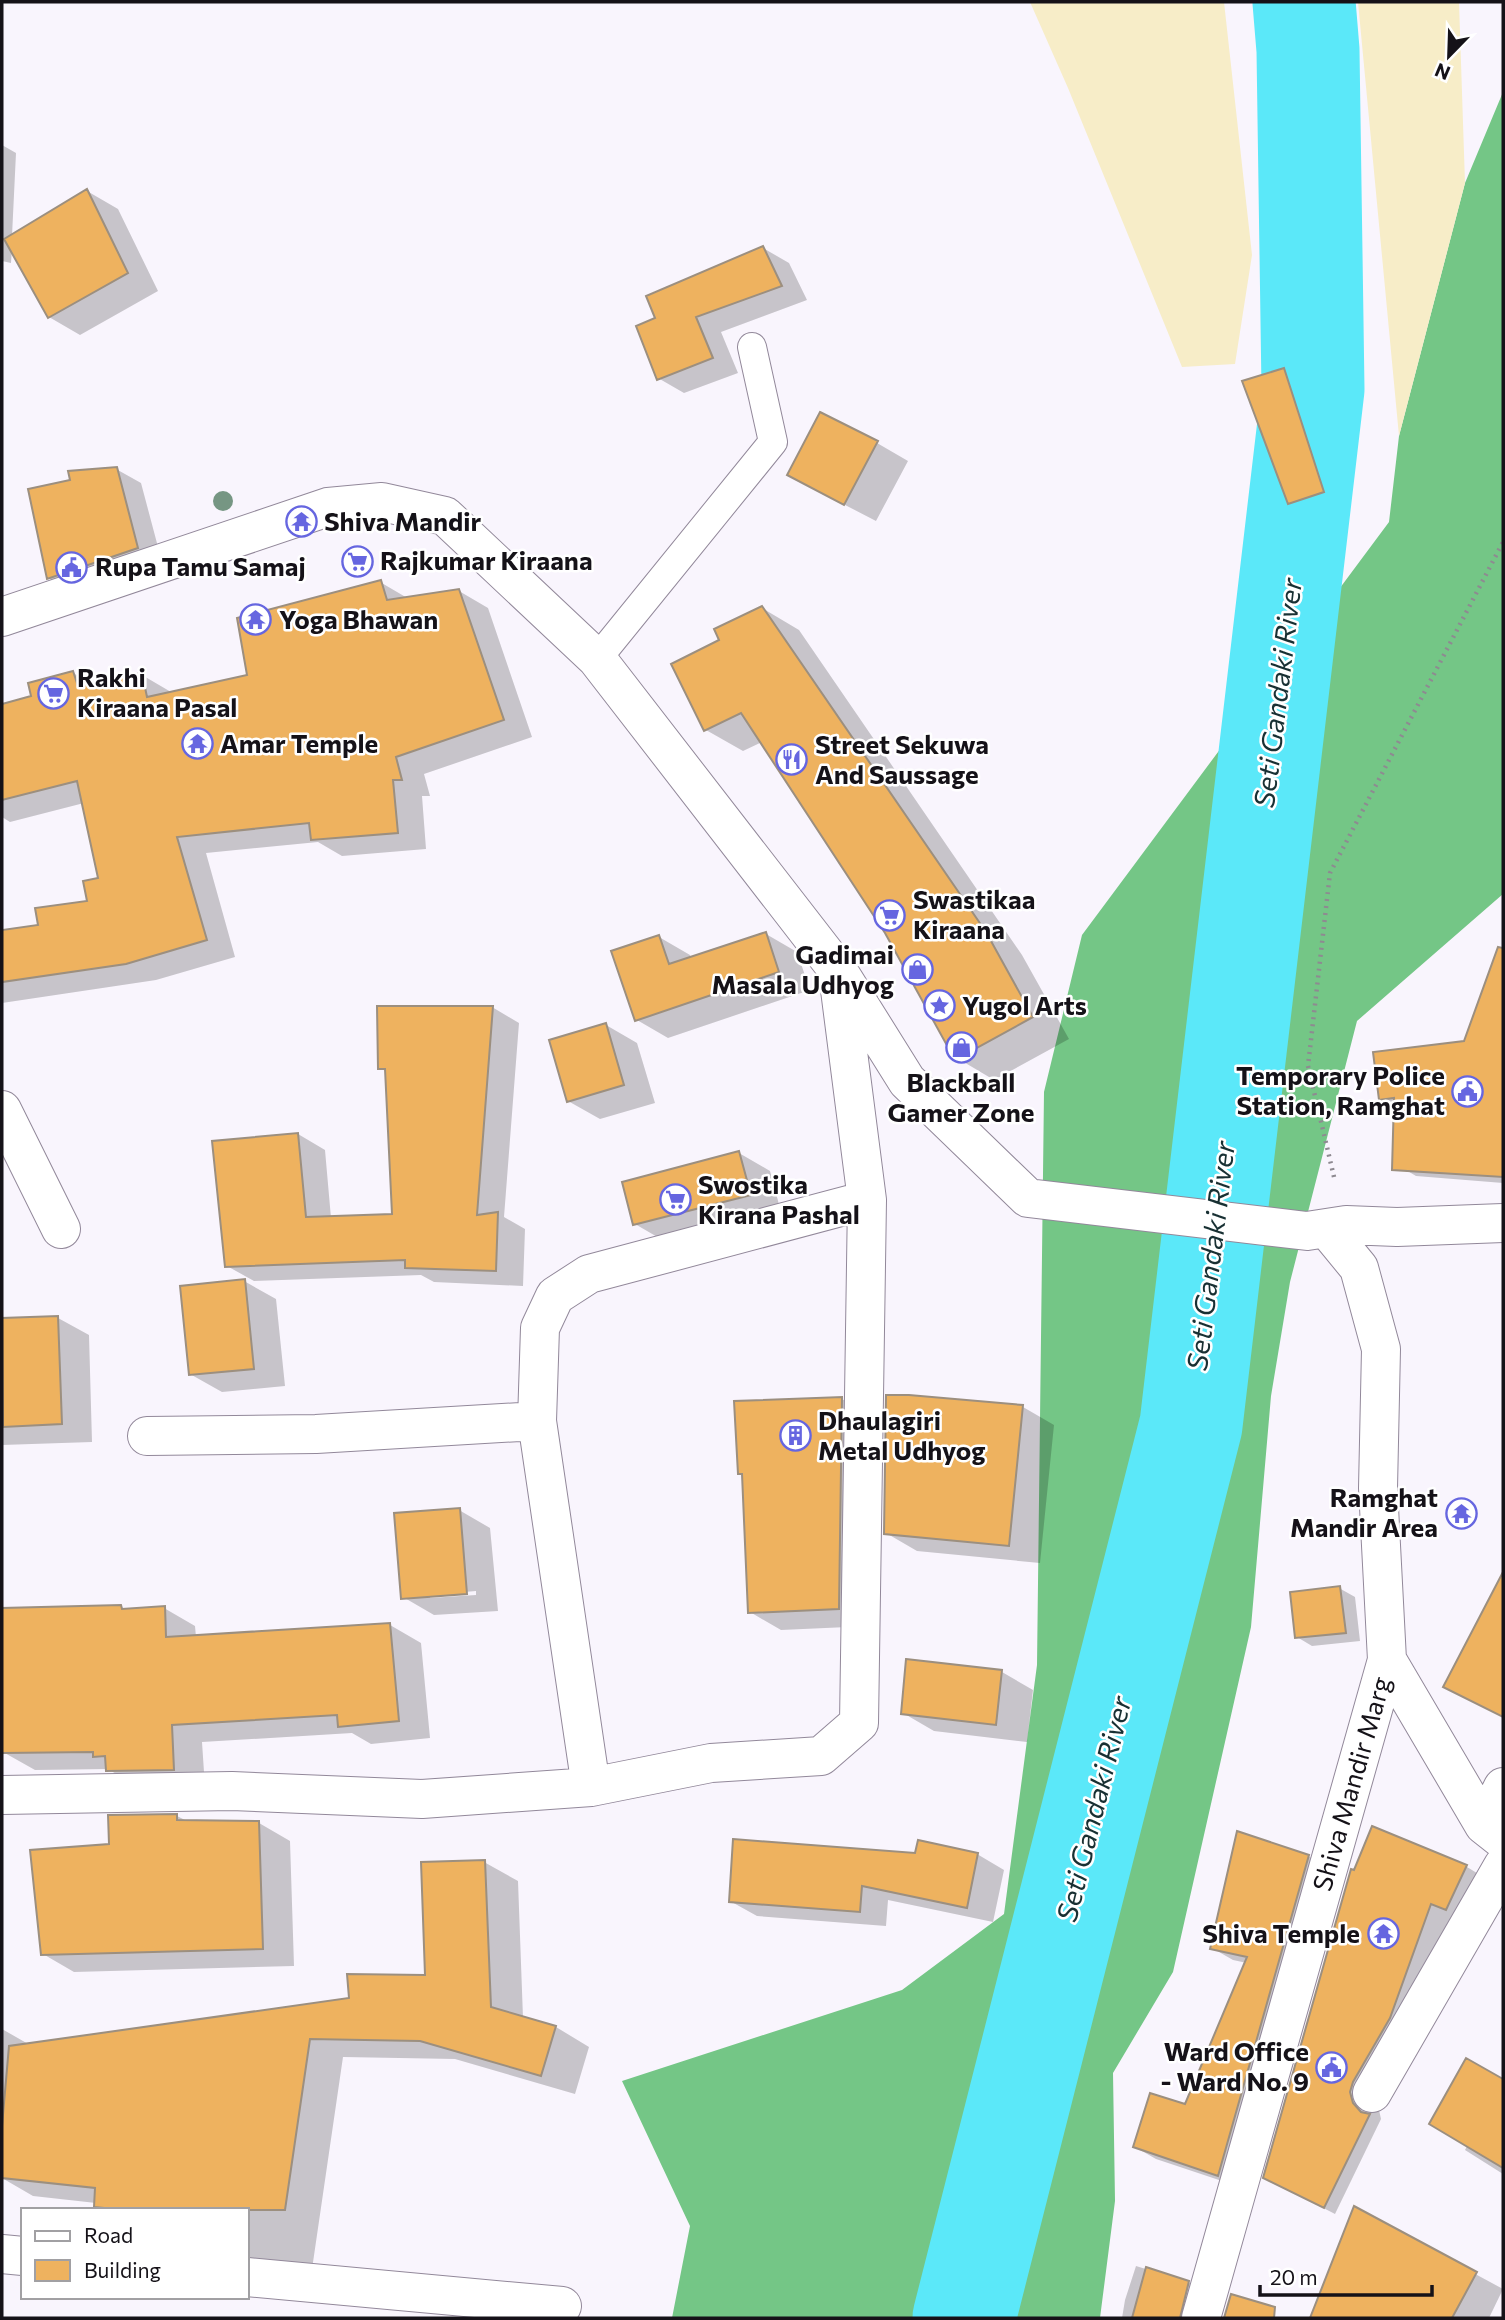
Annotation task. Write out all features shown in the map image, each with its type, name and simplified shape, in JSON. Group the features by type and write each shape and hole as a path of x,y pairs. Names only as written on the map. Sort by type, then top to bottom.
{"street":[{"path":"2,617 328,507 382,502 445,516 597,659 837,969 907,1081 1028,1198 1327,1228 1503,1223"},
{"path":"2,1795 232,1791 422,1799 591,1787 711,1763 821,1756 859,1723 867,1200 837,969"},
{"path":"2,1110 61,1229"},
{"path":"591,1787 537,1421 540,1328 555,1296 589,1274 867,1200"},
{"path":"1327,1228 1359,1268 1381,1349 1378,1488 1387,1660"},
{"path":"147,1436 316,1434 537,1421"},
{"name":"Shiva Mandir Marg","path":"1387,1660 1493,1832"},
{"name":"Shiva Mandir Marg","path":"1201,2318 1387,1660"},
{"path":"1493,1832 1503,1787"},
{"path":"1371,2093 1503,1866"},
{"path":"2,2255 21,2256"},
{"path":"248,2277 562,2306"}],"lane":[{"path":"597,659 773,442 752,347"}],"path":[{"path":"1327,1228 1308,1066 1330,873 1503,541"}],"green space":[{"path":"1503,92 1503,894 1357,1021 1290,1282 1271,1396 1251,1627 1173,1972 1113,2073 1115,2201 1100,2318 672,2318 690,2226 622,2081 902,1990 1004,1914 1037,1665 1044,1092 1082,935 1389,522 1399,436 1465,183"}],"sand":[{"path":"1030,2 1224,2 1252,255 1235,364 1182,367"},
{"path":"1358,2 1459,2 1465,183 1399,436"}],"building":[{"path":"87,189 128,273 48,318 4,239"},
{"path":"763,246 782,286 696,317 713,358 657,380 636,326 655,318 646,296"},
{"path":"1284,368 1324,492 1288,504 1242,381"},
{"path":"820,412 878,441 844,505 787,475"},
{"path":"117,467 138,548 47,579 28,489 70,480 68,471"},
{"path":"381,580 387,600 459,589 504,720 396,757 402,780 393,780 398,833 311,840 309,823 177,837 207,940 126,964 2,982 2,930 38,925 35,908 87,901 83,881 98,878 77,781 2,800 2,704 31,696 28,683 73,671 78,686 142,673 147,697 247,675 237,618"},
{"path":"762,606 986,932 1033,1017 955,1060 885,933 741,713 704,731 671,664 719,640 714,629"},
{"path":"766,932 779,972 635,1021 611,951 659,935 669,964"},
{"path":"1498,947 1503,948 1503,1177 1392,1170 1394,1098 1379,1100 1373,1052 1464,1041"},
{"path":"377,1006 493,1006 477,1215 498,1212 496,1271 405,1268 405,1260 225,1267 212,1141 298,1133 306,1217 392,1214 385,1069 378,1069"},
{"path":"606,1023 624,1085 567,1102 549,1040"},
{"path":"739,1151 751,1195 633,1225 622,1182"},
{"path":"245,1279 254,1369 189,1375 180,1286"},
{"path":"58,1316 62,1424 3,1427 2,1318"},
{"path":"886,1395 1023,1405 1009,1546 884,1534"},
{"path":"842,1397 839,1609 748,1613 742,1474 738,1474 734,1401"},
{"path":"460,1508 467,1594 401,1599 394,1513"},
{"path":"1503,1572 1503,1717 1443,1687"},
{"path":"1340,1586 1346,1633 1295,1638 1290,1592"},
{"path":"121,1605 122,1609 165,1606 166,1637 390,1623 399,1721 338,1727 337,1715 172,1725 174,1770 106,1771 105,1756 93,1757 93,1752 2,1753 2,1608"},
{"path":"906,1659 1002,1670 996,1725 901,1714"},
{"path":"177,1814 177,1820 259,1821 263,1949 41,1955 30,1850 109,1844 108,1815"},
{"path":"1372,1826 1467,1865 1446,1910 1431,1904 1390,2018 1353,2082 1350,2092 1353,2103 1361,2112 1370,2114 1324,2208 1263,2178 1351,1869 1354,1870"},
{"path":"1237,1831 1309,1855 1218,2176 1133,2147 1150,2093 1185,2104 1247,1957 1210,1949"},
{"path":"733,1839 915,1853 918,1840 978,1853 967,1908 862,1886 860,1912 729,1902"},
{"path":"485,1860 491,2007 556,2026 541,2076 420,2041 310,2039 285,2210 94,2207 95,2188 2,2178 2,2126 9,2046 349,1998 347,1974 425,1975 421,1862"},
{"path":"1466,2058 1503,2079 1503,2168 1429,2124"},
{"path":"1354,2206 1477,2272 1452,2318 1310,2318"},
{"path":"1146,2267 1189,2281 1180,2318 1132,2318"},
{"path":"1231,2294 1275,2307 1274,2318 1224,2318"}],"waterway":[{"name":"Seti Gandaki River","path":"964,2318 1191,1425 1313,389 1308,50 1304,2"}],"place":[{"name":"Shiva Mandir","path":"301,522"},
{"name":"Rajkumar Kiraana","path":"357,561"},
{"name":"Rupa Tamu Samaj","path":"72,567"},
{"name":"Yoga Bhawan","path":"256,620"},
{"name":"Rakhi Kiraana Pasal","path":"54,693"},
{"name":"Amar Temple","path":"197,744"},
{"name":"Street Sekuwa And Saussage","path":"792,760"},
{"name":"Swastikaa Kiraana","path":"890,915"},
{"name":"Gadimai Masala Udhyog","path":"917,970"},
{"name":"Yugol Arts","path":"939,1006"},
{"name":"Blackball Gamer Zone","path":"961,1047"},
{"name":"Temporary Police Station, Ramghat","path":"1468,1091"},
{"name":"Swostika Kirana Pashal","path":"675,1200"},
{"name":"Dhaulagiri Metal Udhyog","path":"795,1436"},
{"name":"Ramghat Mandir Area","path":"1461,1513"},
{"name":"Shiva Temple","path":"1383,1934"},
{"name":"Ward Office - Ward No. 9","path":"1332,2067"}]}
